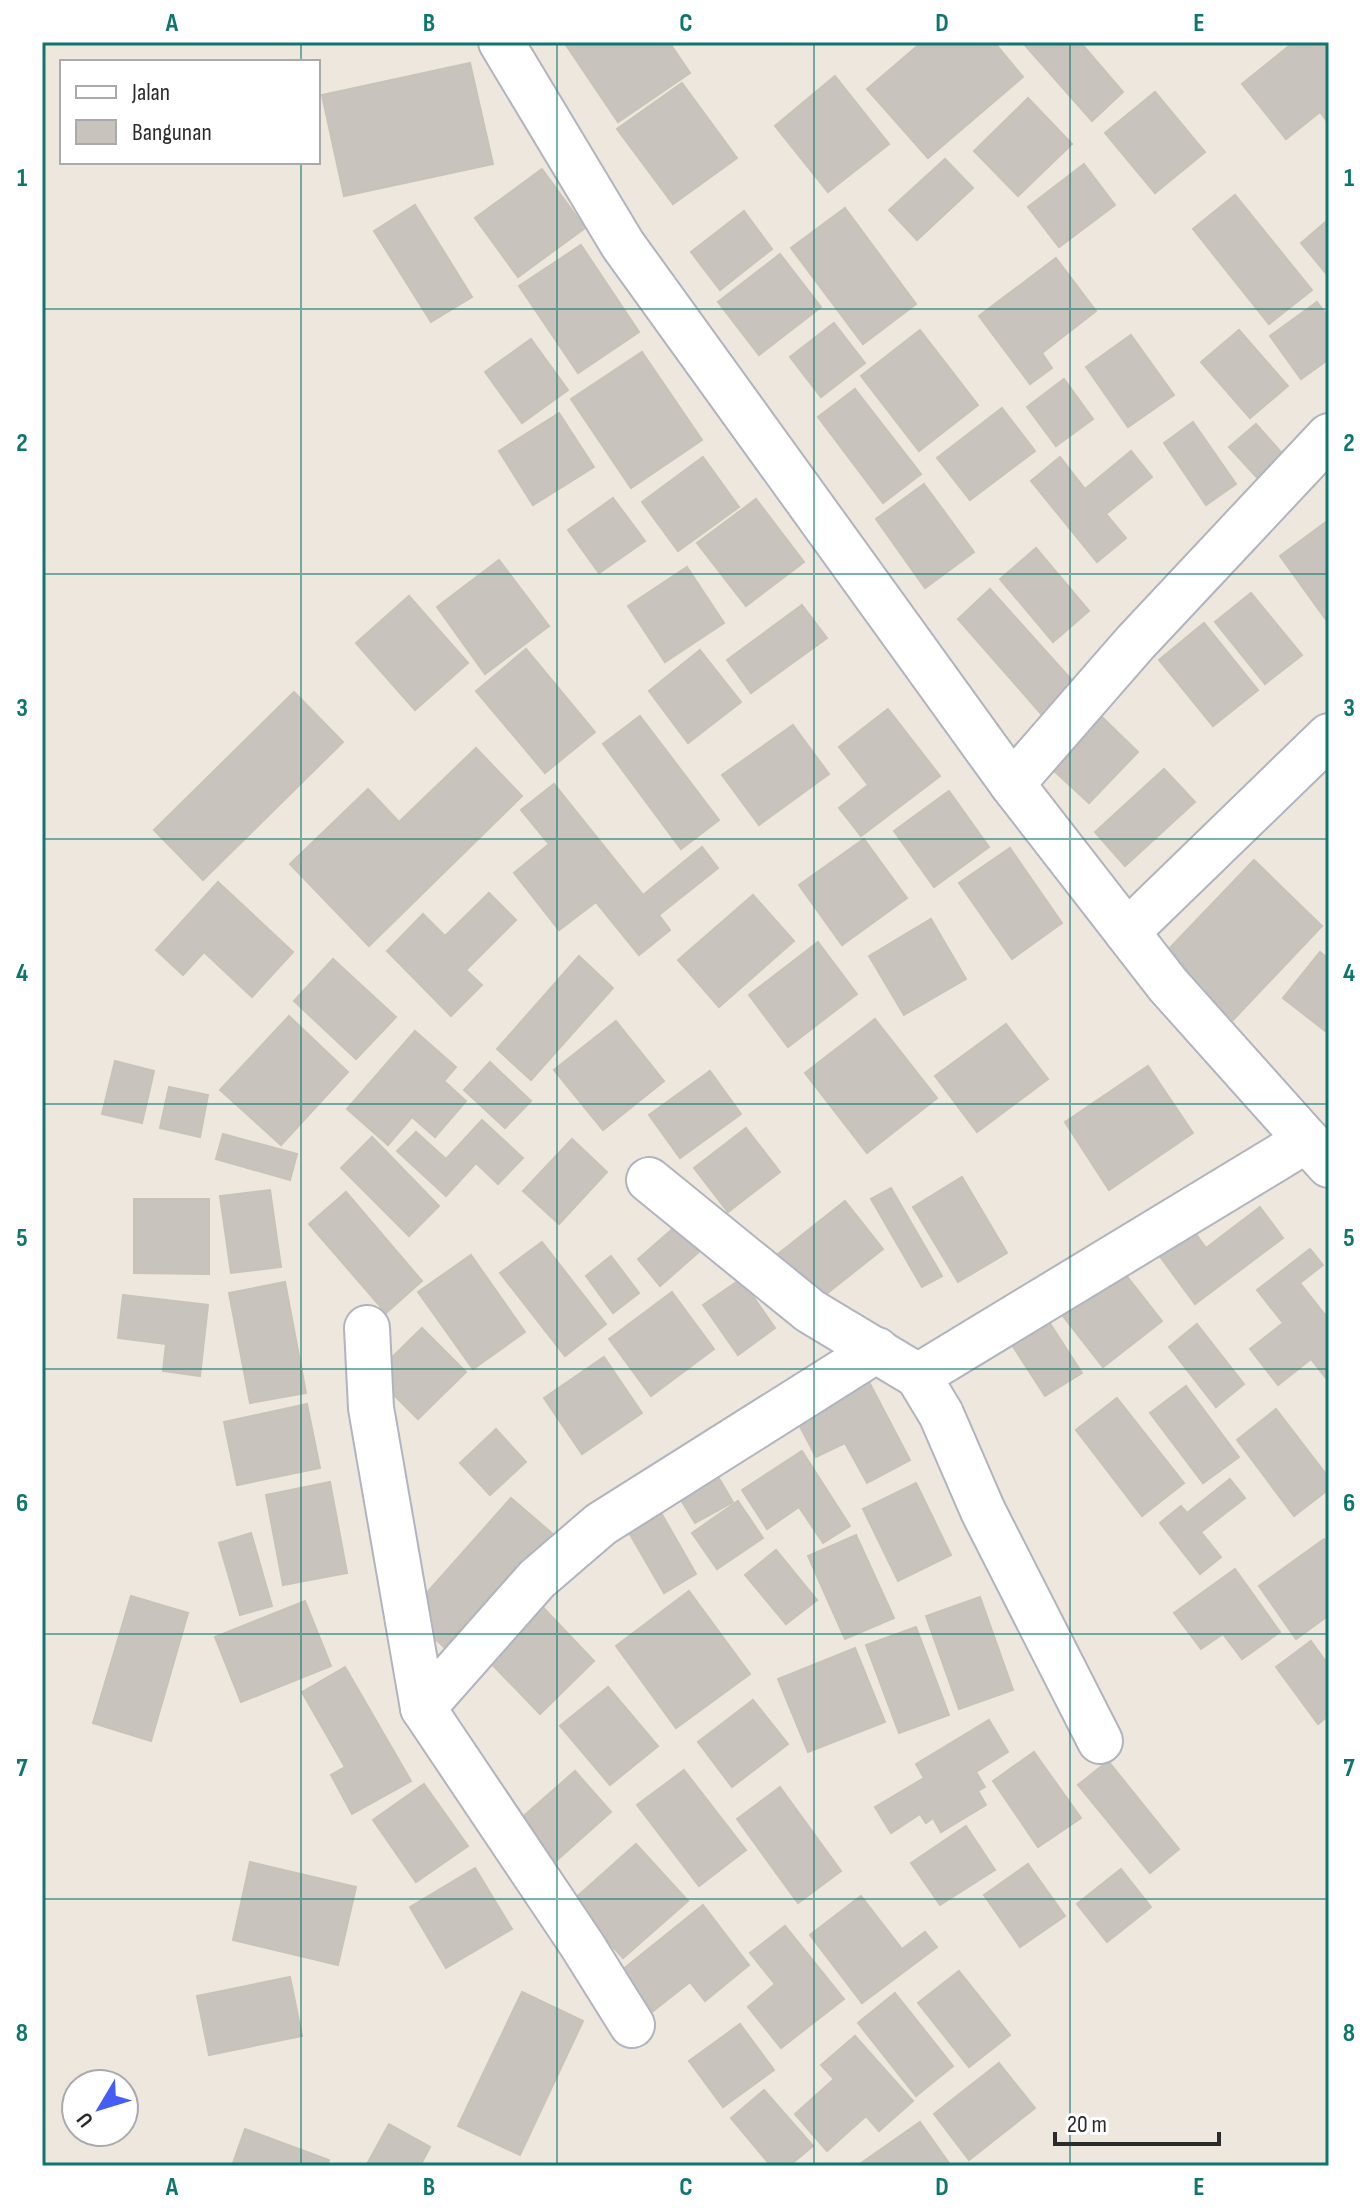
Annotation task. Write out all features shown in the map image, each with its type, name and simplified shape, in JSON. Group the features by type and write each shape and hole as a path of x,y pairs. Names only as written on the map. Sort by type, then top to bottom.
{"street":[{"path":"501,42 623,245 1012,784 1168,985 1318,1152 918,1376"},
{"path":"1012,784 1135,643 1329,436"},
{"path":"1127,932 1329,736"},
{"path":"649,1180 810,1311 918,1376 941,1414 983,1511 1100,1741"},
{"path":"367,1328 371,1408 423,1708 632,2025"},
{"path":"423,1708 537,1579 601,1524 877,1350"}],"building":[{"path":"564,42 669,42 690,73 618,122"},
{"path":"922,42 994,42 1023,77 928,158 867,89"},
{"path":"1080,42 1123,92 1092,121 1023,43"},
{"path":"1294,42 1329,42 1329,124 1320,112 1286,139 1242,84"},
{"path":"470,63 493,164 344,196 322,95"},
{"path":"835,76 889,144 828,192 775,126"},
{"path":"682,83 737,158 673,204 617,129"},
{"path":"1155,92 1205,152 1155,193 1105,133"},
{"path":"1028,98 1072,144 1018,196 974,151"},
{"path":"945,159 973,188 917,240 889,210"},
{"path":"1084,164 1115,205 1059,247 1028,207"},
{"path":"542,169 585,228 518,277 475,218"},
{"path":"1235,195 1312,290 1269,324 1193,229"},
{"path":"415,205 472,297 431,322 374,231"},
{"path":"845,208 916,304 863,344 791,248"},
{"path":"744,211 772,249 720,290 691,252"},
{"path":"1329,219 1329,277 1301,243"},
{"path":"581,245 639,332 578,373 519,286"},
{"path":"780,254 821,307 759,355 718,302"},
{"path":"1056,258 1096,311 1042,353 1052,368 1030,384 979,316"},
{"path":"1317,302 1329,318 1329,359 1301,379 1270,336"},
{"path":"834,323 865,363 821,397 790,357"},
{"path":"920,330 978,405 919,451 861,376"},
{"path":"1239,330 1288,386 1250,418 1201,362"},
{"path":"1131,335 1174,395 1128,427 1086,367"},
{"path":"531,339 568,390 522,423 485,372"},
{"path":"642,352 702,440 631,488 571,399"},
{"path":"1064,379 1093,419 1056,446 1027,407"},
{"path":"855,389 921,474 883,503 818,417"},
{"path":"1002,408 1035,451 970,500 937,458"},
{"path":"559,413 594,467 533,505 499,451"},
{"path":"1193,422 1236,484 1206,505 1164,443"},
{"path":"1256,424 1288,460 1262,483 1229,447"},
{"path":"1131,451 1152,477 1106,514 1126,538 1097,562 1031,481 1060,457 1085,489"},
{"path":"703,457 739,507 678,551 642,502"},
{"path":"924,484 974,552 925,588 876,519"},
{"path":"613,498 645,541 599,573 568,530"},
{"path":"756,499 804,562 746,606 697,543"},
{"path":"1326,522 1329,526 1329,624 1280,556"},
{"path":"1036,548 1089,611 1053,642 1000,579"},
{"path":"499,560 549,626 485,674 437,607"},
{"path":"687,567 724,623 665,662 628,606"},
{"path":"990,589 1077,686 1043,716 958,619"},
{"path":"1251,593 1302,655 1265,684 1215,622"},
{"path":"409,596 468,663 415,710 356,643"},
{"path":"802,605 827,638 751,693 727,660"},
{"path":"1204,623 1258,690 1213,726 1159,660"},
{"path":"526,649 595,732 545,773 476,691"},
{"path":"700,650 741,702 688,743 649,691"},
{"path":"294,692 343,742 203,880 154,830"},
{"path":"888,709 940,776 861,836 839,808 868,785 839,747"},
{"path":"640,716 719,820 681,849 603,744"},
{"path":"1102,717 1138,752 1089,803 1052,769"},
{"path":"793,725 829,774 759,825 722,775"},
{"path":"476,748 522,796 369,946 290,864 368,789 399,822"},
{"path":"1164,769 1195,802 1125,866 1095,832"},
{"path":"554,784 643,895 702,847 718,868 659,915 670,930 639,955 596,902 559,930 514,873 549,844 521,810"},
{"path":"949,791 989,847 934,887 894,831"},
{"path":"864,839 907,898 842,945 799,885"},
{"path":"1010,848 1062,923 1012,959 959,883"},
{"path":"1254,860 1322,926 1233,1020 1164,954"},
{"path":"218,882 293,952 252,997 204,952 183,975 156,950"},
{"path":"489,893 516,920 466,970 482,985 451,1016 387,951 423,914 445,936"},
{"path":"753,895 794,941 719,1007 678,960"},
{"path":"931,919 966,979 904,1015 869,956"},
{"path":"818,942 857,994 788,1047 749,995"},
{"path":"1320,952 1329,959 1329,1034 1283,998"},
{"path":"579,956 613,988 531,1080 497,1049"},
{"path":"333,959 396,1017 356,1059 294,1001"},
{"path":"289,1016 348,1072 281,1145 220,1090"},
{"path":"875,1019 937,1098 867,1153 805,1073"},
{"path":"616,1021 664,1081 603,1130 554,1070"},
{"path":"1006,1024 1048,1079 977,1132 935,1076"},
{"path":"415,1031 456,1067 444,1081 466,1101 435,1137 412,1117 388,1145 347,1109"},
{"path":"115,1061 154,1071 142,1123 102,1114"},
{"path":"490,1062 531,1101 505,1128 464,1090"},
{"path":"1148,1066 1193,1133 1109,1190 1065,1122"},
{"path":"710,1071 741,1114 680,1158 649,1115"},
{"path":"169,1087 208,1095 200,1137 160,1128"},
{"path":"482,1120 523,1158 498,1184 476,1163 446,1196 397,1151 416,1132 446,1159"},
{"path":"746,1128 780,1172 728,1212 694,1168"},
{"path":"223,1134 297,1154 290,1180 216,1159"},
{"path":"372,1137 439,1206 409,1236 341,1168"},
{"path":"572,1139 607,1172 559,1224 523,1191"},
{"path":"962,1177 1007,1253 958,1282 913,1207"},
{"path":"891,1188 942,1276 922,1287 871,1199"},
{"path":"270,1190 281,1267 231,1273 220,1196"},
{"path":"346,1192 422,1281 386,1313 309,1224"},
{"path":"134,1199 209,1199 209,1274 134,1273"},
{"path":"845,1201 883,1249 811,1306 773,1258"},
{"path":"1260,1207 1283,1238 1195,1304 1153,1247 1187,1222 1206,1248"},
{"path":"676,1226 699,1252 660,1286 638,1259"},
{"path":"542,1242 606,1324 565,1356 500,1273"},
{"path":"1310,1249 1323,1265 1300,1283 1326,1316 1329,1313 1329,1382 1311,1359 1278,1385 1250,1349 1283,1323 1257,1290"},
{"path":"471,1255 525,1332 473,1369 418,1292"},
{"path":"611,1256 639,1293 613,1313 586,1276"},
{"path":"1118,1265 1162,1321 1103,1367 1059,1311"},
{"path":"741,1279 775,1328 738,1355 703,1305"},
{"path":"285,1282 306,1393 250,1403 229,1293"},
{"path":"672,1292 714,1349 651,1396 609,1339"},
{"path":"123,1295 208,1305 200,1376 163,1371 166,1344 118,1338"},
{"path":"1040,1308 1082,1373 1045,1396 1003,1331"},
{"path":"1197,1324 1244,1384 1216,1407 1169,1347"},
{"path":"422,1328 466,1372 418,1419 374,1375"},
{"path":"604,1357 642,1413 582,1454 544,1398"},
{"path":"868,1380 910,1460 867,1483 845,1443 816,1457 796,1419"},
{"path":"1186,1386 1239,1457 1203,1483 1150,1413"},
{"path":"1117,1398 1184,1483 1142,1516 1076,1430"},
{"path":"307,1404 320,1468 237,1485 224,1422"},
{"path":"1276,1409 1329,1478 1329,1489 1294,1516 1237,1440"},
{"path":"496,1429 526,1462 490,1495 460,1463"},
{"path":"802,1451 850,1526 823,1543 799,1507 767,1529 742,1490"},
{"path":"710,1463 733,1502 695,1523 672,1485"},
{"path":"1230,1479 1245,1498 1201,1532 1221,1557 1200,1574 1160,1523 1181,1506 1187,1513"},
{"path":"330,1482 347,1573 283,1585 266,1495"},
{"path":"916,1483 951,1555 898,1581 863,1509"},
{"path":"652,1497 696,1574 664,1593 620,1517"},
{"path":"511,1498 554,1535 521,1571 516,1566 444,1647 408,1614"},
{"path":"738,1501 763,1538 717,1569 692,1533"},
{"path":"251,1533 272,1606 240,1615 219,1543"},
{"path":"856,1535 894,1618 845,1639 808,1556"},
{"path":"1324,1539 1329,1545 1329,1615 1296,1639 1259,1586"},
{"path":"776,1550 817,1600 786,1624 745,1575"},
{"path":"1235,1569 1280,1632 1242,1659 1223,1634 1201,1649 1174,1613"},
{"path":"689,1591 750,1674 676,1728 616,1646"},
{"path":"131,1596 188,1613 151,1741 93,1723"},
{"path":"980,1597 1013,1690 959,1709 926,1616"},
{"path":"535,1599 594,1661 540,1714 481,1653"},
{"path":"305,1601 331,1666 241,1702 215,1637"},
{"path":"916,1627 949,1715 899,1733 866,1645"},
{"path":"1311,1641 1329,1666 1329,1715 1318,1724 1276,1667"},
{"path":"855,1648 885,1722 808,1752 778,1679"},
{"path":"345,1667 411,1781 352,1814 331,1775 345,1767 302,1692"},
{"path":"608,1687 658,1746 610,1785 560,1726"},
{"path":"753,1700 788,1744 732,1787 698,1742"},
{"path":"989,1720 1008,1752 976,1772 985,1787 978,1791 986,1805 941,1832 933,1818 926,1823 920,1814 891,1833 875,1807 924,1778 916,1764"},
{"path":"1034,1752 1081,1818 1038,1847 993,1781"},
{"path":"1108,1761 1179,1849 1150,1873 1078,1785"},
{"path":"684,1770 746,1850 699,1886 637,1805"},
{"path":"575,1771 611,1812 548,1868 511,1827"},
{"path":"424,1784 468,1846 416,1882 373,1820"},
{"path":"780,1787 841,1871 798,1903 737,1819"},
{"path":"966,1826 995,1870 940,1905 911,1863"},
{"path":"636,1844 688,1901 623,1958 572,1901"},
{"path":"250,1862 356,1887 338,1965 233,1940"},
{"path":"1028,1864 1065,1916 1020,1947 984,1895"},
{"path":"475,1868 512,1929 446,1968 410,1907"},
{"path":"1121,1869 1151,1907 1107,1942 1077,1904"},
{"path":"861,1896 902,1949 925,1932 937,1947 862,2003 810,1935"},
{"path":"703,1905 749,1965 705,2001 690,1982 653,2011 621,1971"},
{"path":"785,1926 844,1999 781,2048 748,2007 775,1984 750,1953"},
{"path":"959,1971 1010,2035 969,2067 918,2003"},
{"path":"290,1977 302,2036 209,2055 197,1996"},
{"path":"522,1992 583,2021 520,2155 458,2126"},
{"path":"895,1993 953,2066 916,2096 858,2023"},
{"path":"740,2024 774,2070 723,2107 689,2061"},
{"path":"855,2036 913,2101 879,2131 866,2116 827,2151 795,2114 834,2079 821,2065"},
{"path":"999,2063 1035,2108 969,2160 934,2114"},
{"path":"764,2090 813,2146 789,2166 771,2166 731,2118"},
{"path":"920,2122 951,2166 857,2166"},
{"path":"389,2124 430,2147 420,2166 366,2166"},
{"path":"245,2129 329,2160 327,2166 232,2166"}]}
